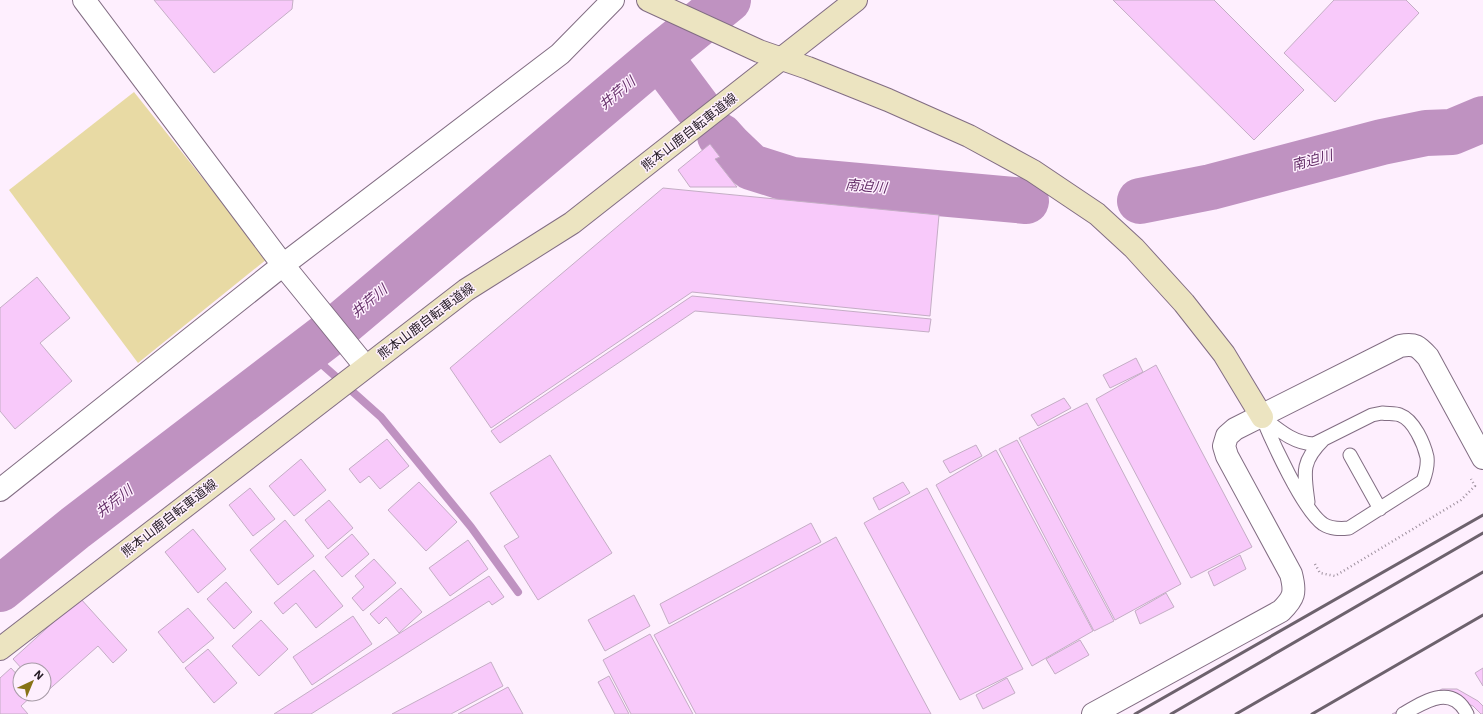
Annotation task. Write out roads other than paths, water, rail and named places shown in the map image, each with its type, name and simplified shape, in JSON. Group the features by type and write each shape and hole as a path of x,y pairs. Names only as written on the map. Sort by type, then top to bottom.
{"main road":[{"path":"648,0 759,51 888,100 969,136 1033,171 1097,214 1134,248 1184,303 1224,354 1262,417"},
{"name":"熊本山鹿自転車道線","path":"0,649 361,369 466,290 572,223 856,0"}],"street":[{"path":"84,0 361,369"},
{"path":"0,490 283,265 560,54 613,0"},
{"path":"1093,714 1280,611 1290,602 1295,589 1291,574 1227,456 1224,446 1228,436 1235,429 1262,417 1400,346 1411,344 1419,348 1428,356 1483,458"}],"lane":[{"path":"1382,413 1401,415 1410,422 1425,449 1427,458 1426,474 1423,481 1380,509 1349,528 1339,529 1322,523 1309,508 1273,445 1262,417 1294,440 1314,444 1372,415 1382,413"},
{"path":"1309,508 1306,482 1306,462 1310,454 1323,440"},
{"path":"1350,455 1380,509"},
{"path":"1403,714 1427,701 1440,697 1452,698 1461,704 1467,714"}],"waterway":[{"name":"井芹川","path":"0,589 75,528 338,327 659,56 728,0"},
{"name":"南迫川","path":"659,56 697,107"},
{"name":"南迫川","path":"1140,201 1211,187 1382,142 1426,133 1452,132 1483,119"},
{"name":"南迫川","path":"720,136 751,167 792,180 1026,201"},
{"path":"307,351 381,417 471,527 518,592"}],"railway":[{"path":"1135,714 1483,515"},
{"path":"1171,714 1483,533"},
{"path":"1236,714 1483,572"},
{"path":"1312,714 1483,615"}]}
